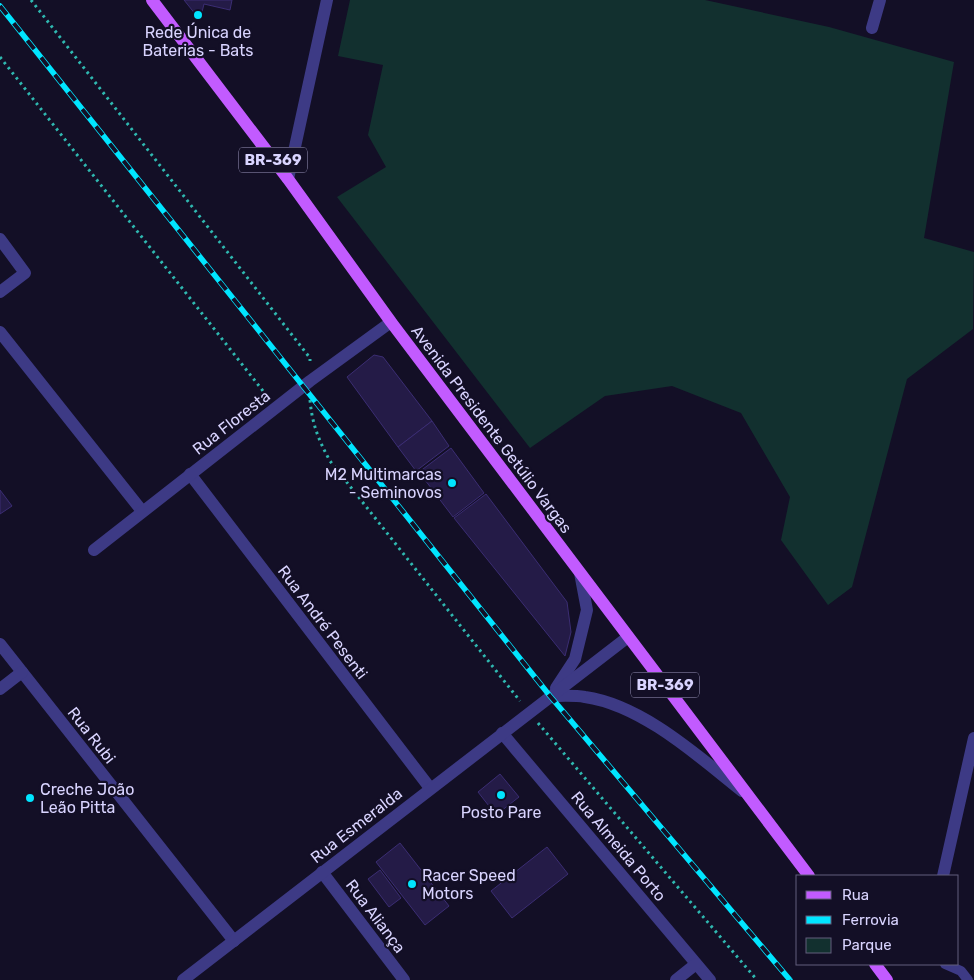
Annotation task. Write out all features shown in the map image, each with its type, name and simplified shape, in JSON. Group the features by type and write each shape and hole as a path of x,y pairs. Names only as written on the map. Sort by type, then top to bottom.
{"main road":[{"name":"Avenida Presidente Getúlio Vargas","path":"152,0 288,179 391,322 808,875"}],"street":[{"path":"288,179 327,0"},
{"path":"872,28 880,0"},
{"path":"0,239 25,273 0,292"},
{"name":"Rua Floresta","path":"94,550 276,407 391,322"},
{"path":"0,332 142,511"},
{"name":"Rua André Pesenti","path":"190,474 430,788"},
{"name":"Rua Esmeralda","path":"550,696 575,659 580,639 587,610 580,573"},
{"name":"Rua Esmeralda","path":"182,980 628,637"},
{"name":"Rua Rubi","path":"0,644 234,941"},
{"path":"0,689 22,672"},
{"path":"550,696 584,696 610,703 646,720 678,741 749,796"},
{"name":"Rua Almeida Porto","path":"502,733 710,980"},
{"path":"943,875 974,738"},
{"name":"Rua Aliança","path":"322,872 404,980"},
{"path":"676,980 696,964"}],"lane":[{"path":"947,965 961,971 968,980"}],"path":[{"path":"32,0 310,358 309,394 311,418 318,439 330,461 529,712 757,980"},
{"path":"0,56 276,407"}],"green space":[{"path":"350,0 705,0 829,27 954,62 924,238 974,252 973,329 907,379 852,587 828,605 781,540 790,497 741,413 672,386 605,396 530,448 337,197 386,167 368,135 383,65 338,56"}],"building":[{"name":"Rede Única de Baterias - Bats","path":"184,0 232,0 230,10 204,4 200,20"},
{"path":"374,355 383,357 432,421 398,447 347,377"},
{"path":"432,421 449,446 416,471 398,447"},
{"name":"M2 Multimarcas - Seminovos","path":"451,448 484,493 453,517 419,472"},
{"path":"0,490 12,506 0,514"},
{"path":"486,494 567,602 571,632 565,656 454,518"},
{"path":"500,774 519,797 496,815 478,792"},
{"name":"Racer Speed Motors","path":"400,843 449,906 425,925 376,862"},
{"path":"547,847 568,874 512,918 491,891"},
{"path":"380,870 401,898 389,907 368,879"}],"railway":[{"path":"0,6 550,696 790,980"}],"place":[{"name":"Rede Única de Baterias - Bats","path":"198,15"},
{"name":"M2 Multimarcas - Seminovos","path":"452,483"},
{"name":"Posto Pare","path":"501,795"},
{"name":"Creche João Leão Pitta","path":"30,798"},
{"name":"Racer Speed Motors","path":"412,884"}]}
